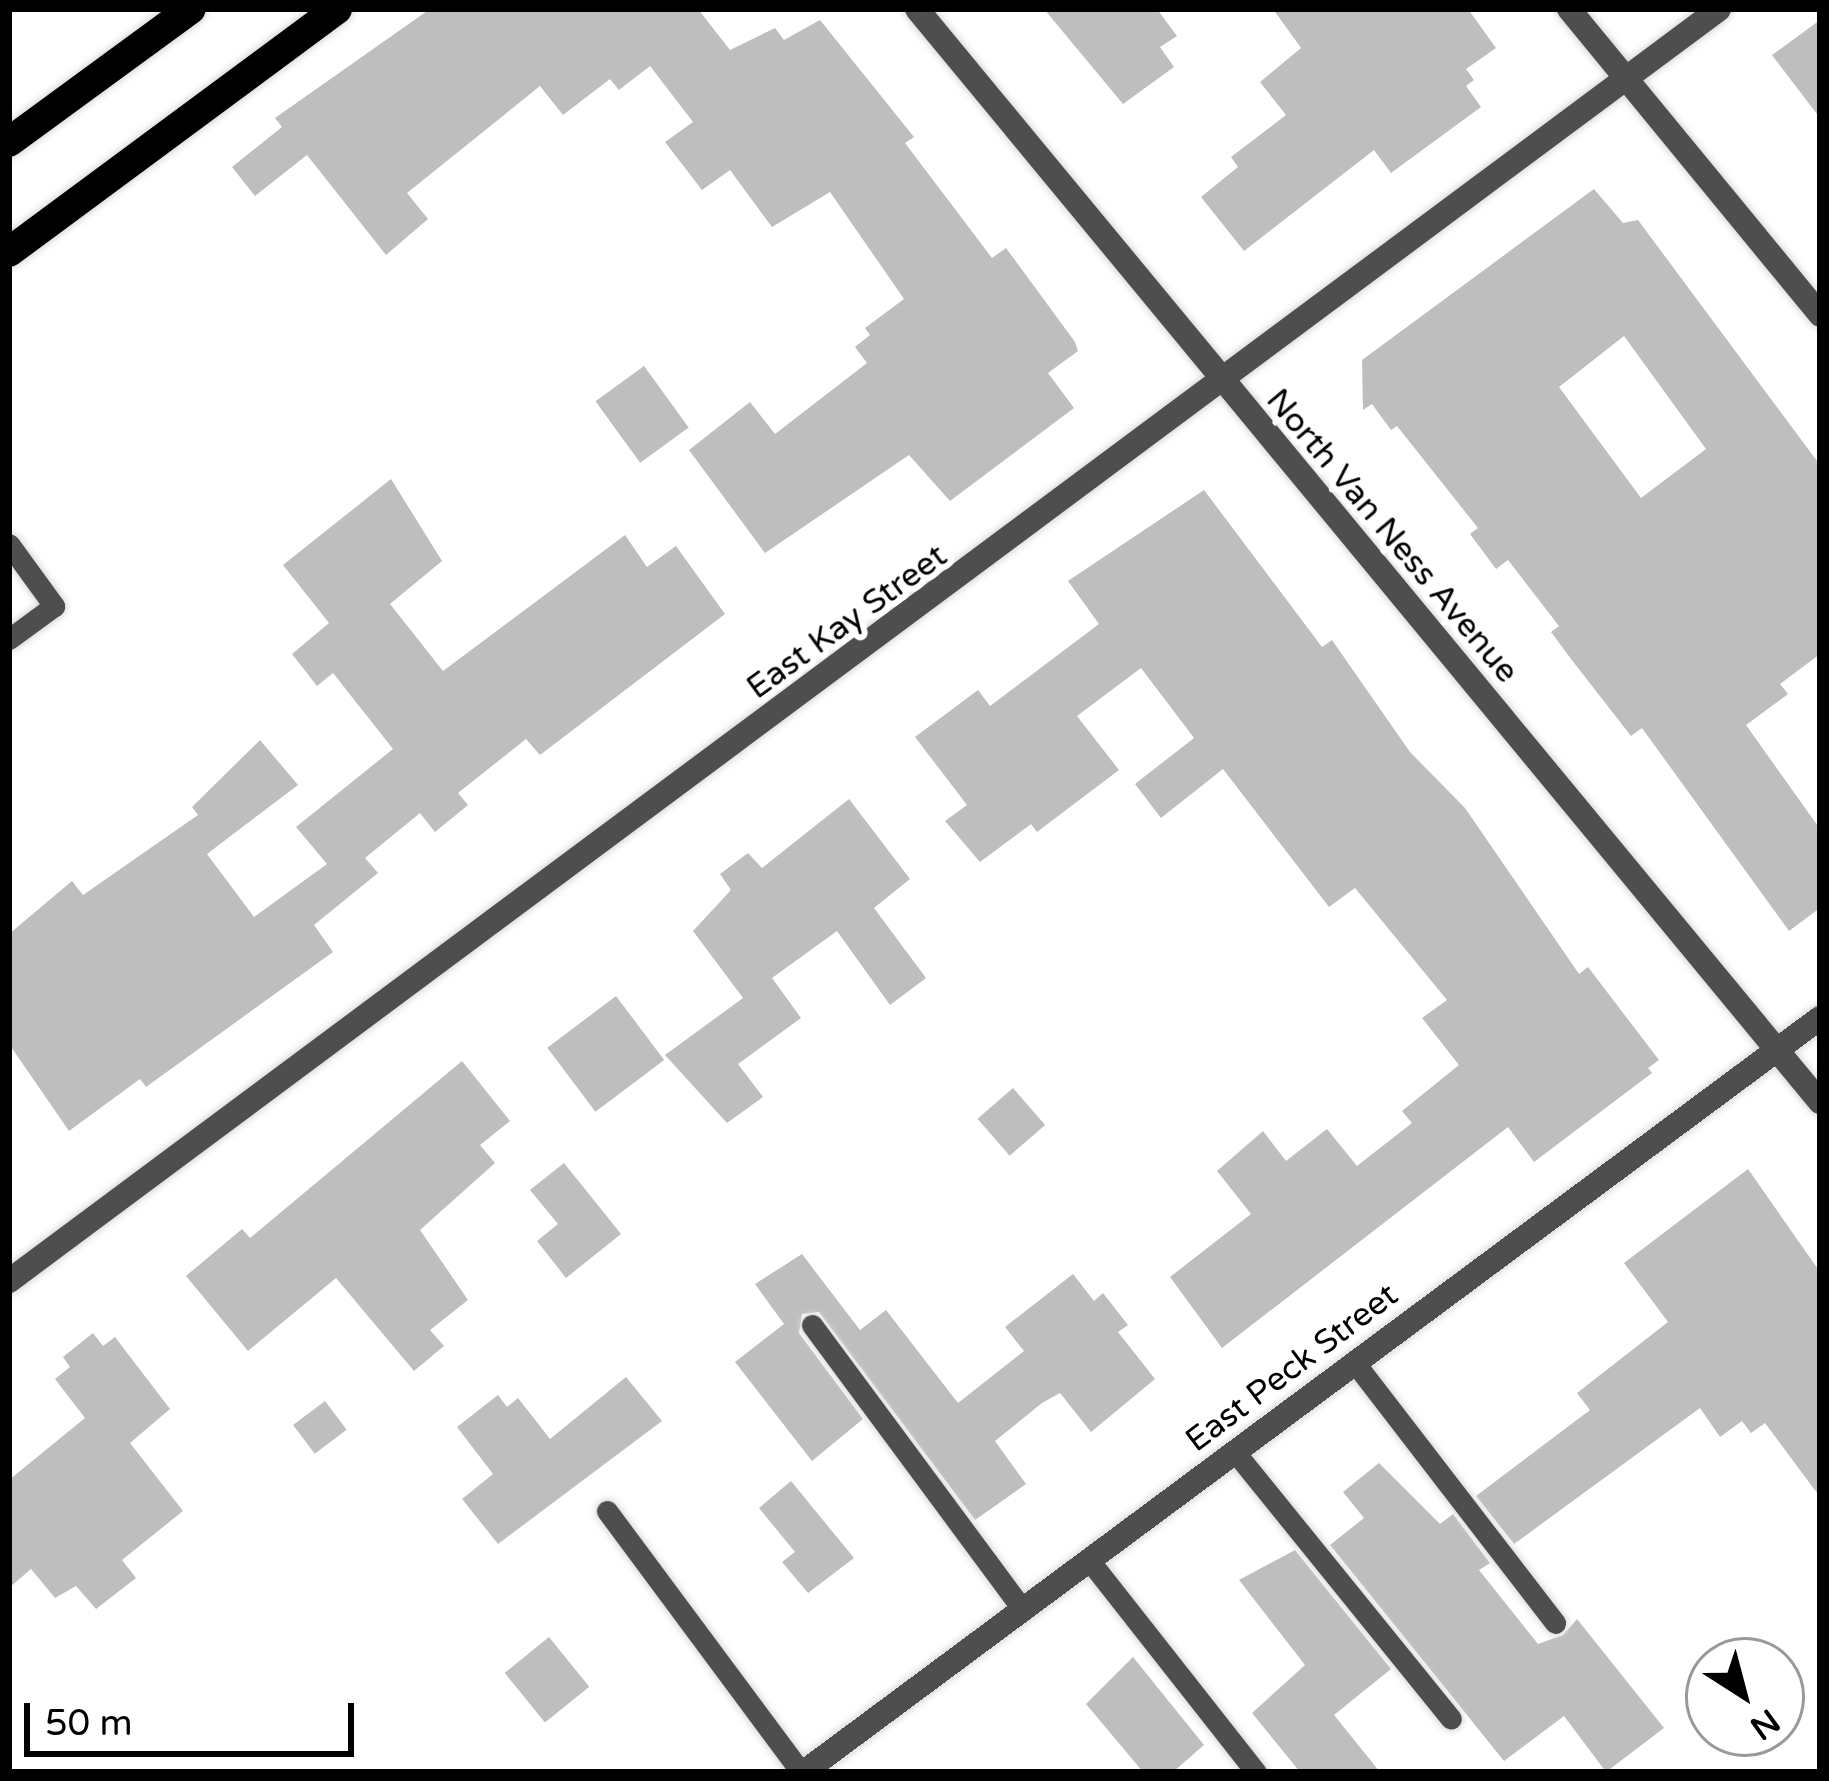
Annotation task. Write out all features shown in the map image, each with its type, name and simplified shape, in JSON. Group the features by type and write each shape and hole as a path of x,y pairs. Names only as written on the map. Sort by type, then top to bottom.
{"main road":[{"path":"9,142 191,9"},
{"path":"9,252 337,9"}],"street":[{"name":"North Van Ness Avenue","path":"917,9 1820,1102"},
{"path":"1569,9 1820,315"},
{"name":"East Kay Street","path":"9,1281 1223,385 1719,9"},
{"name":"East Peck Street","path":"802,1772 1820,1018"}],"lane":[{"path":"9,544 54,606 9,639"},
{"path":"812,1324 1023,1610"},
{"path":"1355,1363 1555,1624"},
{"path":"1234,1452 1450,1719"},
{"path":"607,1511 802,1772"},
{"path":"1089,1560 1256,1772"}],"building":[{"path":"430,9 698,9 730,50 775,28 784,40 820,20 914,137 905,143 992,258 1006,248 1075,342 1078,351 1048,373 1074,408 950,501 909,455 765,553 689,450 750,402 775,434 867,363 855,347 870,335 865,328 904,299 830,192 772,227 730,170 702,190 665,142 693,122 650,66 619,90 610,79 563,115 540,86 407,193 428,219 386,255 307,155 255,196 232,167 282,127 275,118"},
{"path":"1044,9 1157,9 1177,36 1160,47 1174,67 1123,104"},
{"path":"1273,9 1468,9 1496,48 1466,69 1474,80 1466,86 1481,107 1391,173 1374,150 1244,251 1201,197 1238,167 1231,157 1286,115 1260,82 1301,48"},
{"path":"1820,20 1820,118 1772,55"},
{"path":"1594,189 1623,223 1638,220 1820,465 1820,654 1780,684 1788,694 1746,725 1820,829 1820,908 1789,931 1642,728 1631,736 1571,659 1551,632 1559,626 1508,560 1496,569 1470,534 1478,528 1397,426 1391,430 1372,404 1363,410 1362,360","holes":["1624,336 1706,449 1641,498 1559,387"]},
{"path":"644,366 689,427 640,463 595,401"},
{"path":"391,479 442,561 390,604 443,671 625,535 647,567 676,546 725,614 540,755 526,739 458,793 468,805 435,832 420,813 365,858 378,873 314,925 333,952 146,1087 140,1079 69,1131 9,1044 9,934 72,881 83,895 198,815 192,807 260,740 298,785 207,854 254,917 327,864 296,827 393,749 333,673 317,686 292,654 329,623 283,565"},
{"path":"1204,490 1322,647 1332,640 1410,752 1465,808 1579,974 1588,967 1659,1060 1648,1068 1652,1073 1534,1162 1508,1127 1222,1348 1170,1277 1251,1214 1217,1171 1263,1131 1286,1161 1327,1129 1357,1166 1412,1123 1402,1111 1459,1065 1422,1018 1447,1000 1355,888 1329,907 1223,769 1161,818 1135,784 1194,738 1141,668 1077,716 1119,770 1037,832 1031,824 980,862 945,821 967,805 915,737 978,690 990,706 1099,624 1068,581"},
{"path":"849,799 910,879 874,908 926,978 890,1005 837,931 772,978 801,1018 738,1064 763,1097 727,1123 665,1055 743,998 693,931 731,890 720,874 748,853 762,868"},
{"path":"616,996 664,1060 595,1112 547,1048"},
{"path":"462,1061 510,1121 480,1145 495,1163 420,1230 468,1300 430,1330 444,1346 414,1371 336,1278 248,1351 186,1276 242,1229 250,1238"},
{"path":"1013,1088 1045,1125 1010,1156 978,1119"},
{"path":"564,1163 621,1234 566,1278 537,1241 558,1224 530,1190"},
{"path":"1748,1169 1820,1272 1820,1497 1765,1423 1751,1433 1742,1421 1720,1437 1700,1408 1514,1544 1476,1496 1590,1410 1577,1393 1668,1322 1624,1263"},
{"path":"802,1254 860,1330 886,1310 958,1403 1024,1351 1005,1327 1073,1274 1094,1301 1103,1293 1128,1325 1118,1332 1155,1379 1091,1432 1060,1393 1042,1403 995,1441 1026,1484 975,1520 819,1312 802,1314 799,1333 863,1419 812,1461 735,1362 784,1324 755,1284"},
{"path":"93,1333 103,1346 115,1337 170,1409 130,1443 183,1511 122,1560 136,1578 96,1609 76,1586 55,1598 31,1569 9,1588 9,1480 85,1418 55,1379 70,1367 63,1357"},
{"path":"626,1377 662,1421 498,1544 462,1499 493,1474 457,1427 498,1395 507,1407 518,1398 550,1439"},
{"path":"325,1401 347,1430 315,1454 293,1425"},
{"path":"1379,1463 1440,1524 1453,1514 1490,1563 1479,1570 1538,1644 1563,1635 1577,1619 1664,1728 1606,1772 1564,1716 1504,1761 1330,1545 1364,1518 1343,1492"},
{"path":"791,1481 854,1558 808,1593 782,1562 795,1552 759,1508"},
{"path":"1295,1550 1391,1669 1334,1715 1380,1772 1300,1772 1252,1713 1305,1665 1239,1580"},
{"path":"549,1637 589,1687 545,1723 505,1673"},
{"path":"1133,1657 1204,1745 1173,1772 1143,1772 1086,1704"}]}
